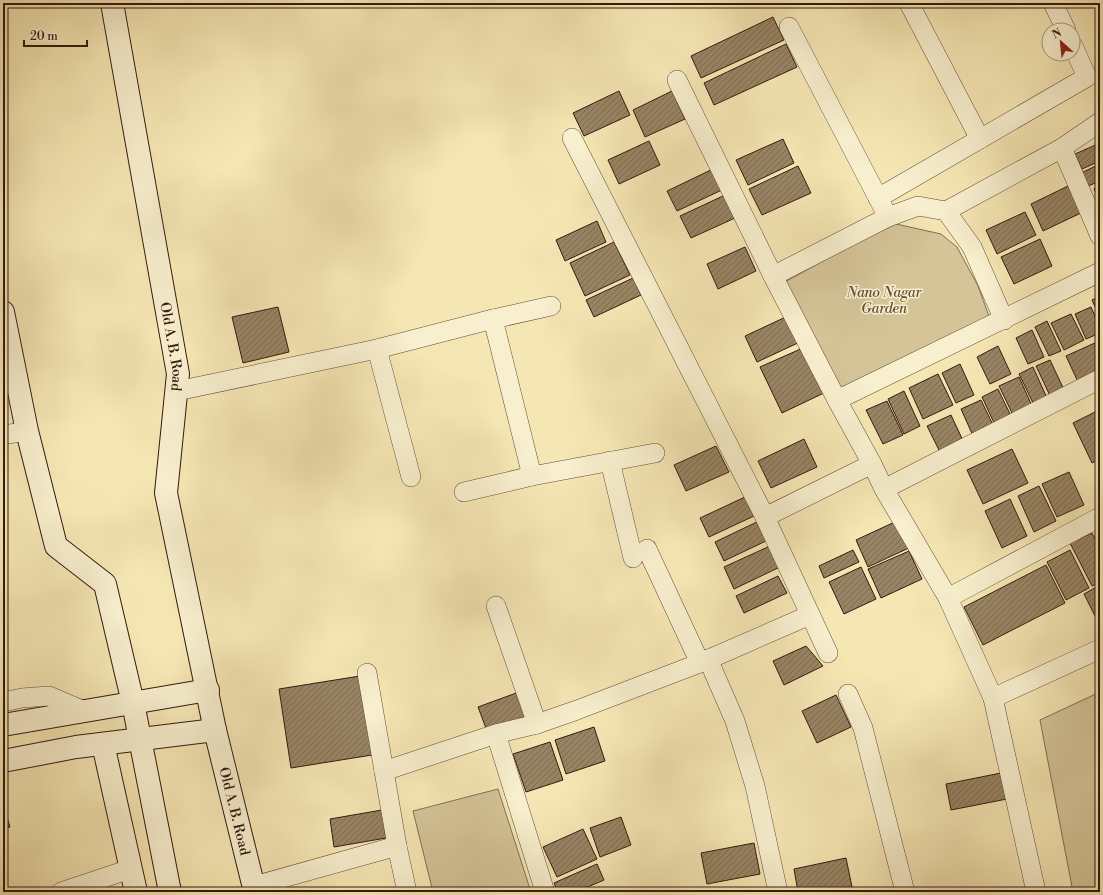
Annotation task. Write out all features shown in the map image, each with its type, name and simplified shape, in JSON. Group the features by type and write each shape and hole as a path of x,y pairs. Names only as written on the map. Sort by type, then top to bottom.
{"main road":[{"name":"Old A. B. Road","path":"112,3 178,374 166,493 208,690 215,730 255,889"},
{"path":"3,312 27,431 56,546 105,584 133,703 170,892"},
{"path":"3,725 208,690"},
{"path":"3,761 76,747 215,730"},
{"path":"102,744 136,892"}],"street":[{"path":"910,3 980,139"},
{"path":"1053,3 1062,22"},
{"path":"789,27 888,216"},
{"path":"878,198 1087,77 1080,62"},
{"path":"677,80 773,276 837,400 884,489 948,598 993,698 1036,892"},
{"path":"773,276 888,216 918,206 946,211 1062,148 1100,122"},
{"path":"572,138 765,517 828,653"},
{"path":"1062,148 1100,236"},
{"path":"946,211 972,247 1004,320"},
{"path":"837,400 1100,272"},
{"path":"177,391 377,349 493,319 551,306"},
{"path":"493,319 532,476"},
{"path":"377,349 411,477"},
{"path":"884,489 1100,379"},
{"path":"3,435 27,431"},
{"path":"464,492 532,476 655,453"},
{"path":"610,461 640,554 704,661 735,721 756,786 778,892"},
{"path":"765,517 872,464"},
{"path":"948,598 1100,517"},
{"path":"496,606 537,724"},
{"path":"384,771 496,734 537,724 577,710 704,661 810,615"},
{"path":"993,698 1100,649"},
{"path":"367,673 397,846 408,892"},
{"path":"848,694 863,728 905,892"},
{"path":"3,702 22,698 48,696 84,711"},
{"path":"496,734 544,892"},
{"path":"255,889 397,846"},
{"path":"61,892 130,869"}],"green space":[{"name":"Nano Nagar Garden","path":"896,224 941,234 957,247 978,286 990,319 840,392 783,283 854,244"},
{"path":"1100,692 1100,892 1073,892 1040,720"},
{"path":"498,789 531,892 433,892 413,811"}],"building":[{"path":"773,17 784,40 701,78 691,56"},
{"path":"786,44 797,67 714,105 704,83"},
{"path":"619,91 630,115 584,136 573,113"},
{"path":"672,91 685,119 645,137 633,110"},
{"path":"783,139 794,163 748,185 736,160"},
{"path":"649,141 660,165 619,184 608,160"},
{"path":"1100,143 1100,161 1082,169 1075,154"},
{"path":"1100,164 1100,181 1088,186 1081,173"},
{"path":"798,166 811,193 762,215 749,189"},
{"path":"715,168 724,189 677,211 667,191"},
{"path":"1070,185 1083,212 1043,231 1031,204"},
{"path":"1100,186 1100,202 1094,189"},
{"path":"725,195 735,218 691,238 680,216"},
{"path":"1025,212 1036,235 997,254 986,230"},
{"path":"597,221 606,242 565,261 556,240"},
{"path":"1040,239 1052,266 1014,284 1001,257"},
{"path":"614,242 630,275 585,296 570,263"},
{"path":"745,247 756,271 718,289 707,264"},
{"path":"633,278 641,295 594,317 586,300"},
{"path":"1100,296 1100,318 1092,300"},
{"path":"278,307 289,352 243,363 232,317"},
{"path":"1091,307 1100,327 1100,333 1086,339 1075,314"},
{"path":"1071,314 1084,340 1064,350 1051,323"},
{"path":"788,316 800,342 757,362 745,336"},
{"path":"1047,321 1061,351 1049,356 1035,327"},
{"path":"1032,330 1044,357 1028,364 1016,338"},
{"path":"1097,342 1100,347 1100,374 1079,384 1066,356"},
{"path":"998,346 1011,374 990,384 977,357"},
{"path":"805,347 826,392 782,413 760,367"},
{"path":"1050,360 1066,394 1052,400 1036,366"},
{"path":"960,364 974,395 956,403 942,373"},
{"path":"1033,367 1047,398 1034,405 1019,374"},
{"path":"938,374 953,405 923,419 909,388"},
{"path":"1019,377 1032,406 1013,415 999,386"},
{"path":"998,389 1012,418 995,425 982,397"},
{"path":"904,391 920,426 904,434 888,399"},
{"path":"981,400 995,429 974,438 961,409"},
{"path":"887,401 903,435 883,444 866,410"},
{"path":"1097,411 1100,417 1100,459 1092,463 1073,423"},
{"path":"951,415 965,445 942,456 927,426"},
{"path":"804,439 817,467 771,488 758,461"},
{"path":"716,446 729,472 686,491 674,465"},
{"path":"1012,449 1028,483 983,504 967,470"},
{"path":"1069,472 1084,505 1057,517 1042,484"},
{"path":"1039,486 1056,521 1034,532 1018,496"},
{"path":"745,497 754,516 709,537 700,518"},
{"path":"1010,499 1027,536 1002,548 985,511"},
{"path":"899,520 911,547 868,567 856,540"},
{"path":"759,521 768,540 724,561 715,542"},
{"path":"1092,533 1100,548 1100,582 1092,586 1070,543"},
{"path":"770,546 780,567 734,589 724,567"},
{"path":"853,550 859,562 824,578 819,566"},
{"path":"1070,550 1089,588 1066,600 1047,562"},
{"path":"909,551 922,579 881,598 868,569"},
{"path":"1046,565 1065,603 983,645 964,607"},
{"path":"861,567 876,599 844,614 829,582"},
{"path":"778,576 787,593 744,613 736,596"},
{"path":"1100,585 1100,626 1084,594"},
{"path":"806,646 823,666 784,685 773,661"},
{"path":"360,676 372,755 291,768 279,689"},
{"path":"519,692 527,716 487,731 478,707"},
{"path":"836,695 851,727 817,743 802,711"},
{"path":"594,727 605,761 566,774 555,740"},
{"path":"550,742 563,780 526,792 513,754"},
{"path":"1001,773 1007,799 951,810 946,784"},
{"path":"3,804 10,827 3,829"},
{"path":"382,810 386,838 334,847 330,819"},
{"path":"621,817 631,845 600,857 590,828"},
{"path":"583,829 597,859 557,877 543,847"},
{"path":"754,843 760,874 707,884 701,853"},
{"path":"846,858 852,887 826,892 798,892 794,869"},
{"path":"597,864 604,880 576,892 558,892 554,883"},
{"path":"600,887 602,892 589,892"}]}
